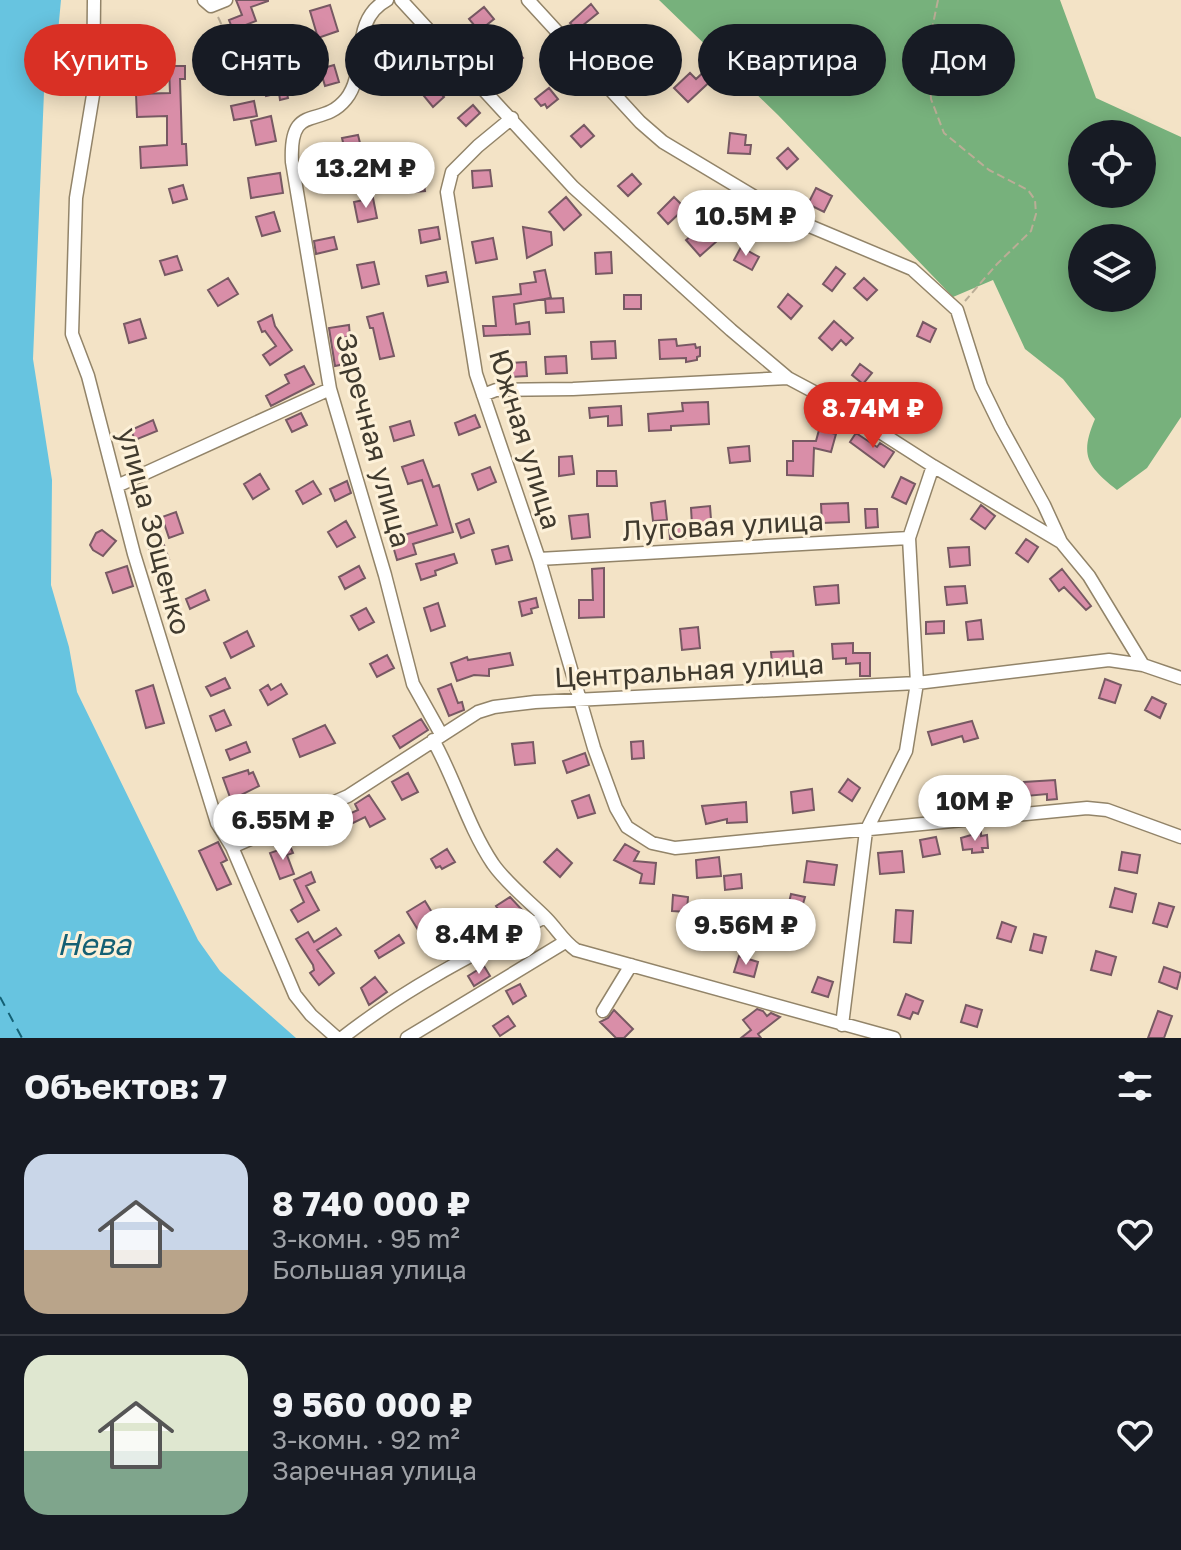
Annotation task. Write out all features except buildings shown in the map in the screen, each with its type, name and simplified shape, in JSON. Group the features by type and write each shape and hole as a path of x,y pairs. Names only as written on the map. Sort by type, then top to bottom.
{"street":[{"name":"улица Зощенко","path":"94,0 93,95 76,198 72,334 88,376 134,554 217,823 232,847 295,995 311,1015 340,1038"},
{"path":"208,3 226,0"},
{"name":"Заречная улица","path":"387,0 371,12 349,94 336,108 305,119 298,125 291,145 301,224 330,389 385,575 413,684 437,737 462,807 495,867 576,950 748,995 846,1030 894,1038"},
{"path":"401,0 573,187 788,378 833,402 1061,542"},
{"path":"528,0 640,122 663,142 788,217 912,269 957,310 981,386 1061,542 1089,576 1143,665"},
{"name":"Южная улица","path":"512,118 452,172 447,192 476,374 539,559 594,748 616,808 627,827 652,843 675,848 1087,808 1107,810 1181,837"},
{"path":"483,395 496,390 788,378"},
{"path":"117,486 330,389"},
{"path":"846,1030 866,831 906,751 917,683 909,538 933,466"},
{"name":"Луговая улица","path":"539,559 909,538"},
{"name":"Центральная улица","path":"232,847 348,796 478,712 494,707 917,683 1109,660 1143,665 1181,678"},
{"path":"340,1038 372,1014 448,968 545,917"},
{"path":"407,1038 565,942"},
{"path":"603,1011 631,965"}],"path":[{"path":"938,0 928,48 931,99 944,133 989,170 1028,190 1035,200 1036,214 1031,231 957,310"},
{"path":"208,3 221,24"}],"green space":[{"path":"659,0 1060,0 1096,98 1144,120 1068,120 1068,208 1156,208 1156,126 1181,137 1181,417 1147,468 1117,490 1093,467 1087,452 1095,419 1063,379 1025,349 993,280 953,297 758,96 886,96 886,24 698,24 698,38"}],"water":[{"name":"Нева","path":"0,0 61,0 59,24 24,24 24,96 44,96 33,359 52,480 51,585 69,647 77,692 198,940 220,971 296,1038 0,1038"}],"ferry route":[{"path":"0,997 22,1038"}]}
